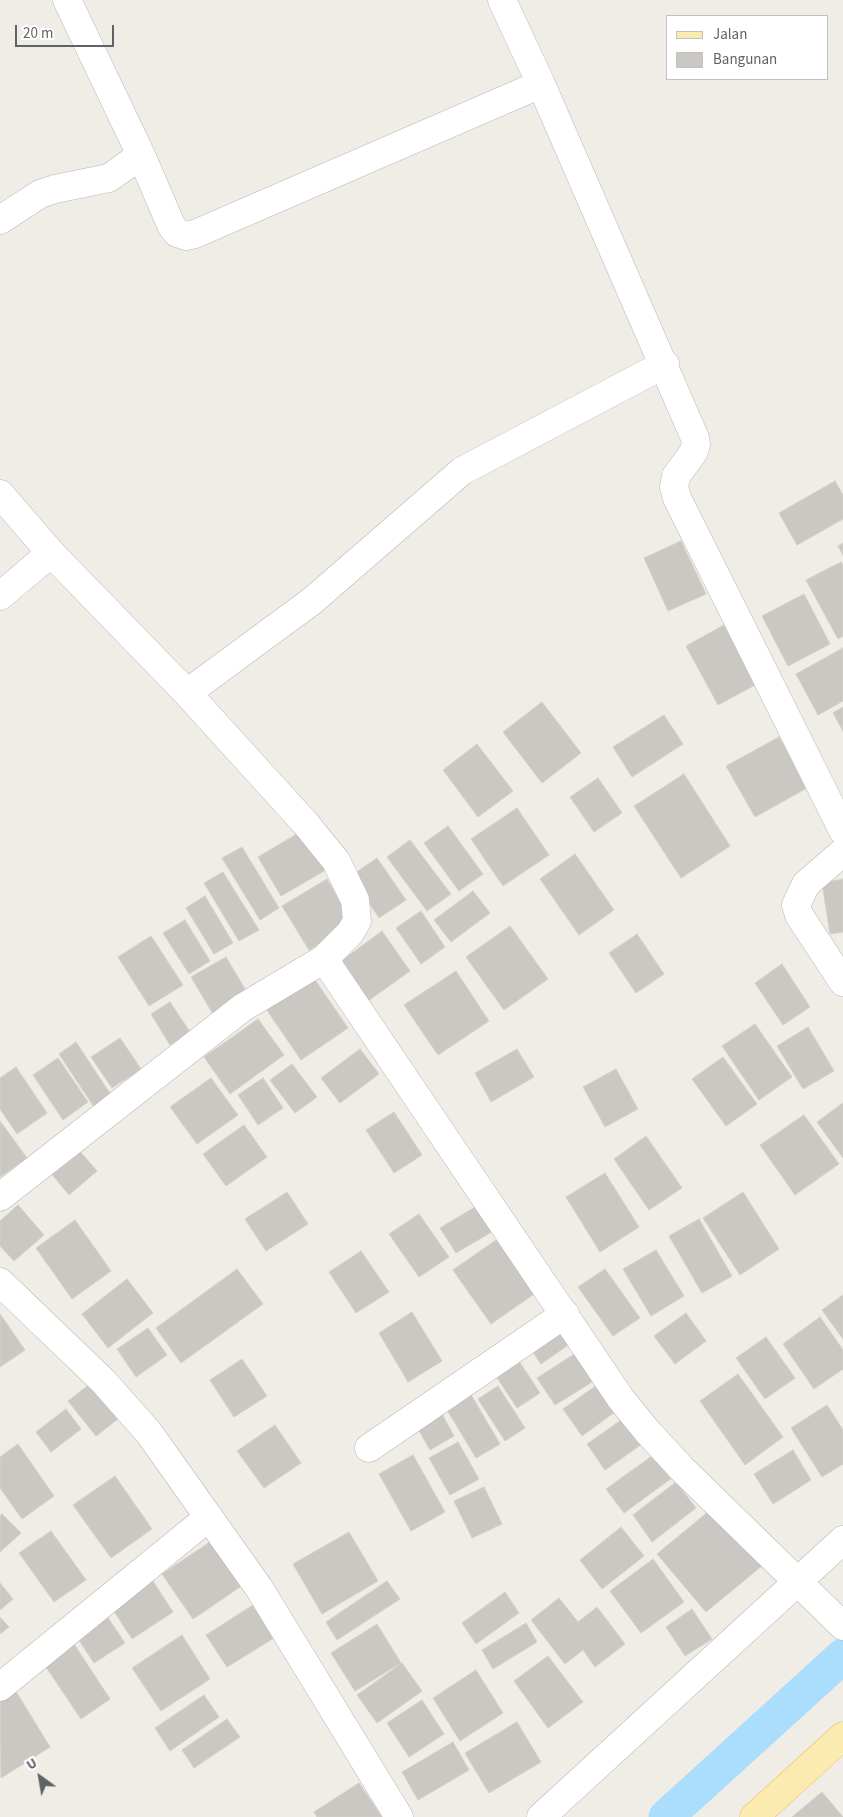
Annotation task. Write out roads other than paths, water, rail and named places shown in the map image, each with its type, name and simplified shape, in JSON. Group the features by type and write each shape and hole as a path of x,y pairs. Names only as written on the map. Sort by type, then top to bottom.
{"main road":[{"path":"754,1817 843,1736"}],"street":[{"path":"67,0 141,155 170,225 178,233 186,236 195,234 541,84"},
{"path":"502,0 665,364 696,445 693,453 676,476 674,487 677,498 843,831"},
{"path":"0,220 40,194 109,178 141,155"},
{"path":"187,693 312,601 462,471 665,364"},
{"path":"0,494 50,552 187,693 306,824 345,876 358,911 356,921 350,933 324,959 242,1008 0,1197"},
{"path":"0,596 50,552"},
{"path":"843,852 806,884 796,906 799,915 843,982"},
{"path":"324,959 621,1399 682,1469 843,1626"},
{"path":"0,1282 104,1382 149,1433 259,1588 400,1817"},
{"path":"369,1448 565,1314"},
{"path":"0,1687 209,1517"},
{"path":"541,1817 806,1589 843,1540"}],"waterway":[{"path":"666,1817 843,1656"}]}
